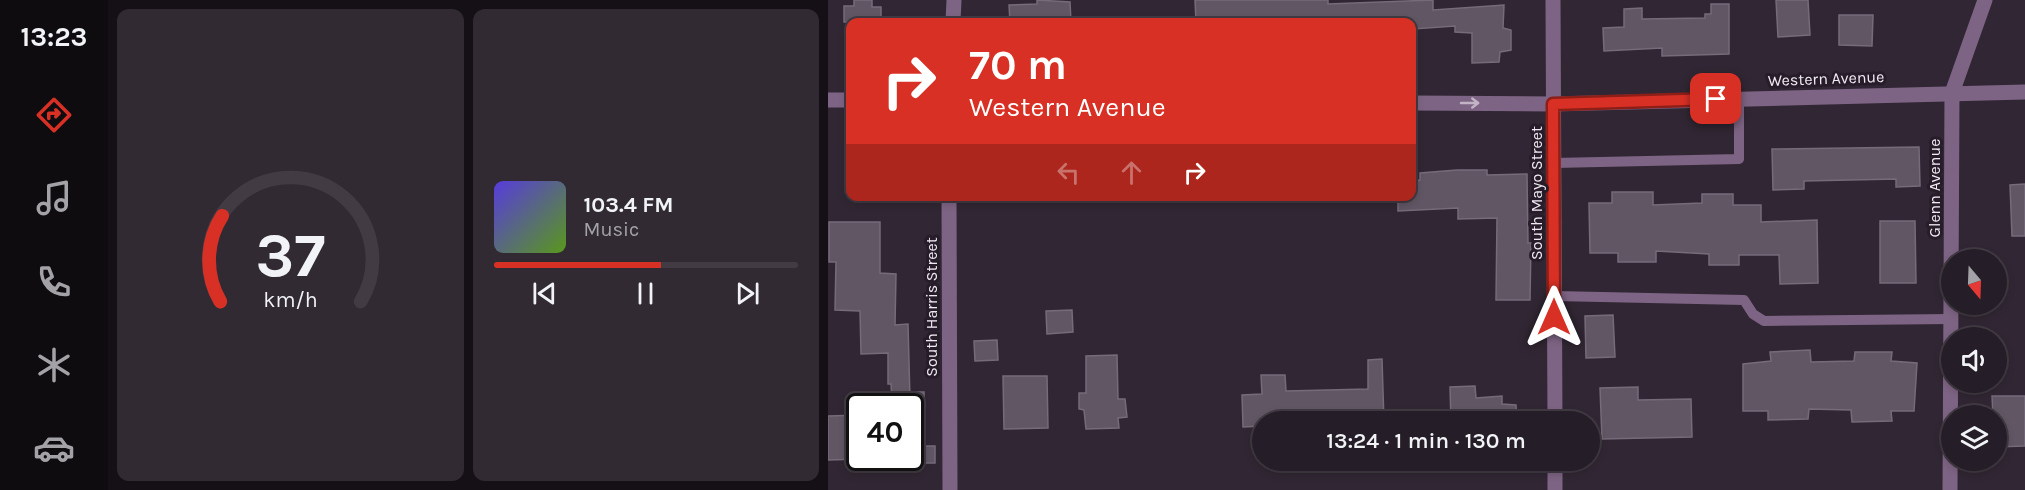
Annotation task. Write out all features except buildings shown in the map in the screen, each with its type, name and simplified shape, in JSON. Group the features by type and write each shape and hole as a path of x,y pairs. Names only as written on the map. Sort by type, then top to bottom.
{"street":[{"path":"953,18 954,0"},
{"name":"South Mayo Street","path":"1553,0 1554,411"},
{"name":"Glenn Avenue","path":"1950,490 1952,93 1985,0"},
{"name":"Western Avenue","path":"1416,103 1553,104 2025,92"},
{"path":"828,100 846,100"},
{"name":"South Harris Street","path":"949,201 950,490"},
{"path":"1555,471 1555,490"}],"lane":[{"path":"1554,163 1739,159 1739,99"},
{"path":"1554,296 1744,300 1753,314 1764,321 1951,319"}],"route":[{"path":"1554,317 1553,104 1716,99"}]}
